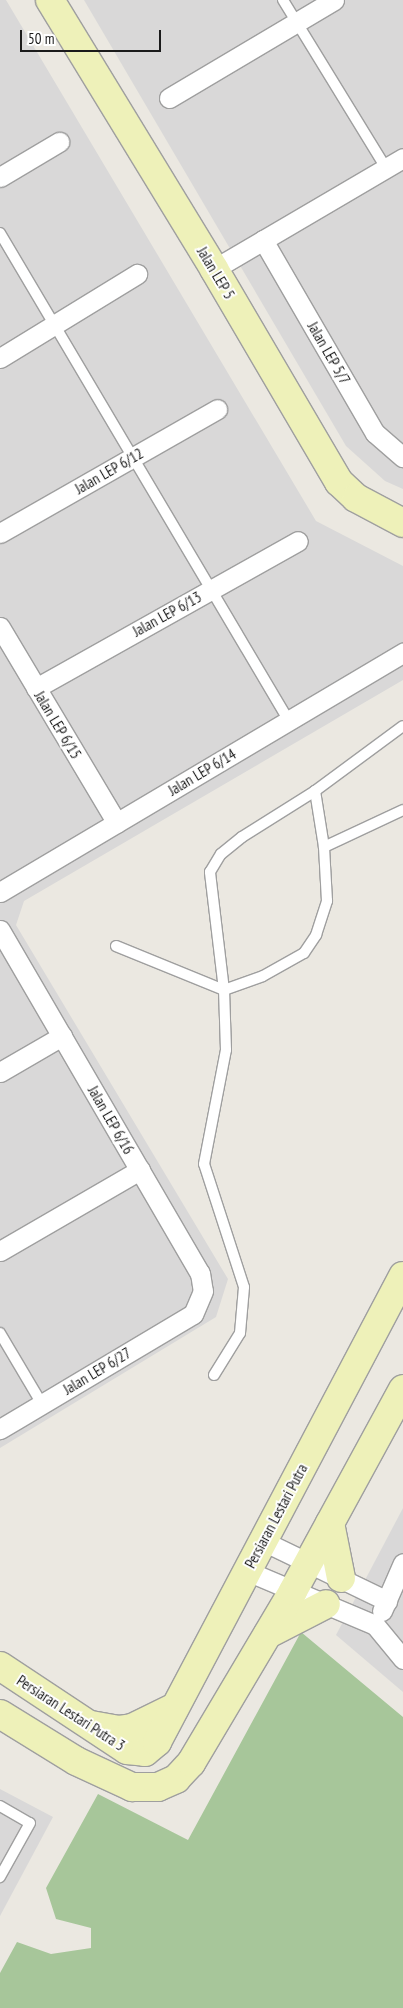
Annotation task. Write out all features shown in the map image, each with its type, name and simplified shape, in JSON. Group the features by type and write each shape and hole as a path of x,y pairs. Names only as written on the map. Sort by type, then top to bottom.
{"street":[{"name":"Jalan LEP 5","path":"50,0 214,269 340,482 356,498 403,523"},
{"path":"169,98 334,0"},
{"path":"0,177 59,142"},
{"path":"214,269 403,158"},
{"name":"Jalan LEP 5/7","path":"264,240 375,433 403,457"},
{"path":"0,358 138,274"},
{"name":"Jalan LEP 6/12","path":"0,534 217,409"},
{"name":"Jalan LEP 6/13","path":"36,688 298,541"},
{"name":"Jalan LEP 6/15","path":"0,627 117,823"},
{"name":"Jalan LEP 6/14","path":"0,892 403,653"},
{"name":"Jalan LEP 6/16","path":"0,930 200,1273 203,1292 193,1314"},
{"path":"0,1072 62,1036"},
{"path":"0,1251 140,1170"},
{"name":"Persiaran Lestari Putra","path":"146,1752 157,1742 173,1708 403,1276"},
{"name":"Jalan LEP 6/27","path":"0,1429 193,1314"},
{"path":"0,1714 76,1761 132,1788 158,1787 176,1779 191,1763 293,1591 403,1388"},
{"path":"330,1523 341,1578"},
{"path":"263,1541 387,1601"},
{"path":"375,1625 403,1563"},
{"path":"247,1571 375,1625 403,1659"},
{"path":"268,1634 326,1604"},
{"name":"Persiaran Lestari Putra 3","path":"0,1666 126,1750 146,1752"},
{"path":"85,1724 118,1730 132,1728 173,1708"},
{"path":"146,1752 158,1787"}],"lane":[{"path":"283,0 386,168"},
{"path":"0,234 289,721"},
{"path":"214,1375 240,1333 244,1287 204,1164 226,1050 224,990 210,872 221,854 315,791 403,726"},
{"path":"116,946 224,990 263,976 304,953 316,935 327,901 324,847 315,791"},
{"path":"324,847 403,810"},
{"path":"0,1333 42,1404"},
{"path":"0,1806 30,1823 0,1877"}],"shaded area":[{"path":"0,0 6,0 316,521 403,566 403,680 24,901 16,925 228,1279 216,1317 0,1448"},
{"path":"84,0 403,0 403,489 385,481 346,446"},
{"path":"403,1508 403,1692 336,1635"},
{"path":"0,1789 53,1817 0,1916"}],"green space":[{"path":"301,1632 403,1717 403,2008 0,2008 0,1973 17,1942 51,1954 91,1948 91,1928 56,1919 46,1888 98,1794 188,1840"}]}
